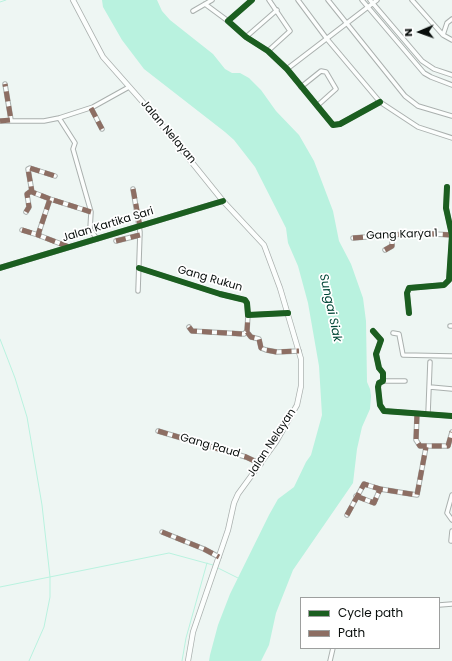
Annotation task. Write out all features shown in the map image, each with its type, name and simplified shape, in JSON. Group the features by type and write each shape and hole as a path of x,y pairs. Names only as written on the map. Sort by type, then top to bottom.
{"main road":[{"name":"Jalan Nelayan","path":"73,0 103,57 194,164 223,201 264,245 272,262 299,351 302,373 300,395 292,414 261,464 238,494 234,502 218,559 193,632 188,661"}],"street":[{"path":"193,11 212,0"},
{"path":"228,21 252,0"},
{"path":"268,51 290,31 269,0"},
{"path":"298,0 326,39 380,102 418,127 452,138"},
{"path":"328,0 405,96 418,106 452,116"},
{"path":"362,0 424,73 452,85"},
{"path":"287,69 368,8 372,2 377,0"},
{"path":"412,0 443,35 452,40"},
{"path":"372,2 428,66 452,75"},
{"path":"205,4 246,37 268,51 287,69 334,125 380,102"},
{"path":"246,37 277,10"},
{"path":"443,35 447,23 452,19"},
{"path":"424,73 428,66"},
{"path":"301,87 321,71 326,72 336,89 318,106"},
{"path":"5,84 11,120"},
{"path":"0,121 44,121 59,118 91,108 129,87"},
{"path":"91,108 102,129"},
{"path":"59,118 75,143 73,149 91,212 90,229 98,239"},
{"path":"31,190 28,168 55,176"},
{"path":"409,313 408,288 444,285 448,282 452,235 446,208 447,186"},
{"path":"133,189 140,230 138,291"},
{"path":"31,190 50,199 91,212"},
{"path":"26,212 29,207 27,194 31,190"},
{"path":"38,235 50,199"},
{"name":"Jalan Kartika Sari","path":"0,268 98,239 140,230 223,201"},
{"path":"22,230 69,247"},
{"path":"116,241 140,230"},
{"name":"Gang Karya 1","path":"352,238 417,233 452,235"},
{"path":"385,250 392,246 392,234"},
{"name":"Gang Rukun","path":"139,268 220,294 245,300 247,303 248,315"},
{"path":"288,313 248,315 247,332 251,337 259,339 261,348 266,350 277,352 299,351"},
{"path":"189,327 192,331 216,334 247,332"},
{"path":"373,331 381,340 376,354 379,368 383,373 383,380"},
{"path":"393,333 398,334 403,355 452,356"},
{"path":"428,414 430,362"},
{"path":"405,381 383,380 379,383 380,405 384,411 452,416"},
{"path":"430,387 452,389"},
{"path":"417,414 417,442 420,446 448,446 452,432"},
{"name":"Gang Paud","path":"158,431 246,457 261,464"},
{"path":"347,515 356,496 364,484 380,489 417,494 426,447"},
{"path":"356,496 374,503 380,489"},
{"path":"452,495 447,513 452,520"},
{"path":"451,541 452,531"},
{"path":"162,532 204,549 218,559"},
{"path":"440,604 452,604"},
{"path":"330,661 332,649"}],"water":[{"name":"Sungai Siak","path":"102,0 157,0 162,11 170,20 213,54 225,69 232,73 240,73 249,78 261,90 276,111 299,135 314,161 333,211 339,241 351,264 363,298 366,321 367,382 371,396 370,409 362,427 357,449 353,483 293,570 276,613 269,645 261,661 209,661 218,625 230,594 269,515 278,499 294,487 311,455 322,415 319,366 308,303 298,266 288,243 286,228 255,167 234,140 225,132 144,69 122,40 103,7"}],"waterway":[{"path":"0,2 6,0"},
{"path":"0,339 15,378 27,417 42,505 50,577 50,597 44,627 29,661"},
{"path":"0,587 169,553 213,565"},
{"path":"182,661 186,638 207,563"},
{"path":"218,568 238,578"}],"marked path":[{"path":"0,121 11,120 5,84"},
{"path":"91,108 102,129"},
{"path":"50,199 32,192 28,169 30,168 55,176"},
{"path":"133,189 140,226"},
{"path":"26,212 29,207 27,194 31,191"},
{"path":"69,247 38,235 50,199 91,212"},
{"path":"22,230 38,235"},
{"path":"353,238 417,233 452,235"},
{"path":"385,250 392,246 392,234"},
{"path":"116,241 140,235"},
{"path":"189,327 192,331 244,334 247,331 248,315"},
{"path":"247,332 251,337 259,339 261,348 266,350 277,352 299,351"},
{"path":"417,414 416,440 420,446 448,446 452,432"},
{"path":"158,431 246,457 261,464"},
{"path":"347,515 364,484 380,489 417,495 426,447"},
{"path":"356,496 374,503 380,489"},
{"path":"162,532 204,549 219,557"}],"cycle path":[{"path":"252,0 228,21 246,37 268,51 287,69 333,125 340,124 380,102"},
{"path":"409,313 407,293 409,288 444,285 449,280 452,235 446,208 447,187"},
{"path":"0,268 223,201"},
{"path":"139,268 220,294 245,300 247,303 248,315 288,313"},
{"path":"373,331 381,340 376,354 379,368 383,373 383,381 379,383 378,387 380,405 384,411 452,416"}]}
